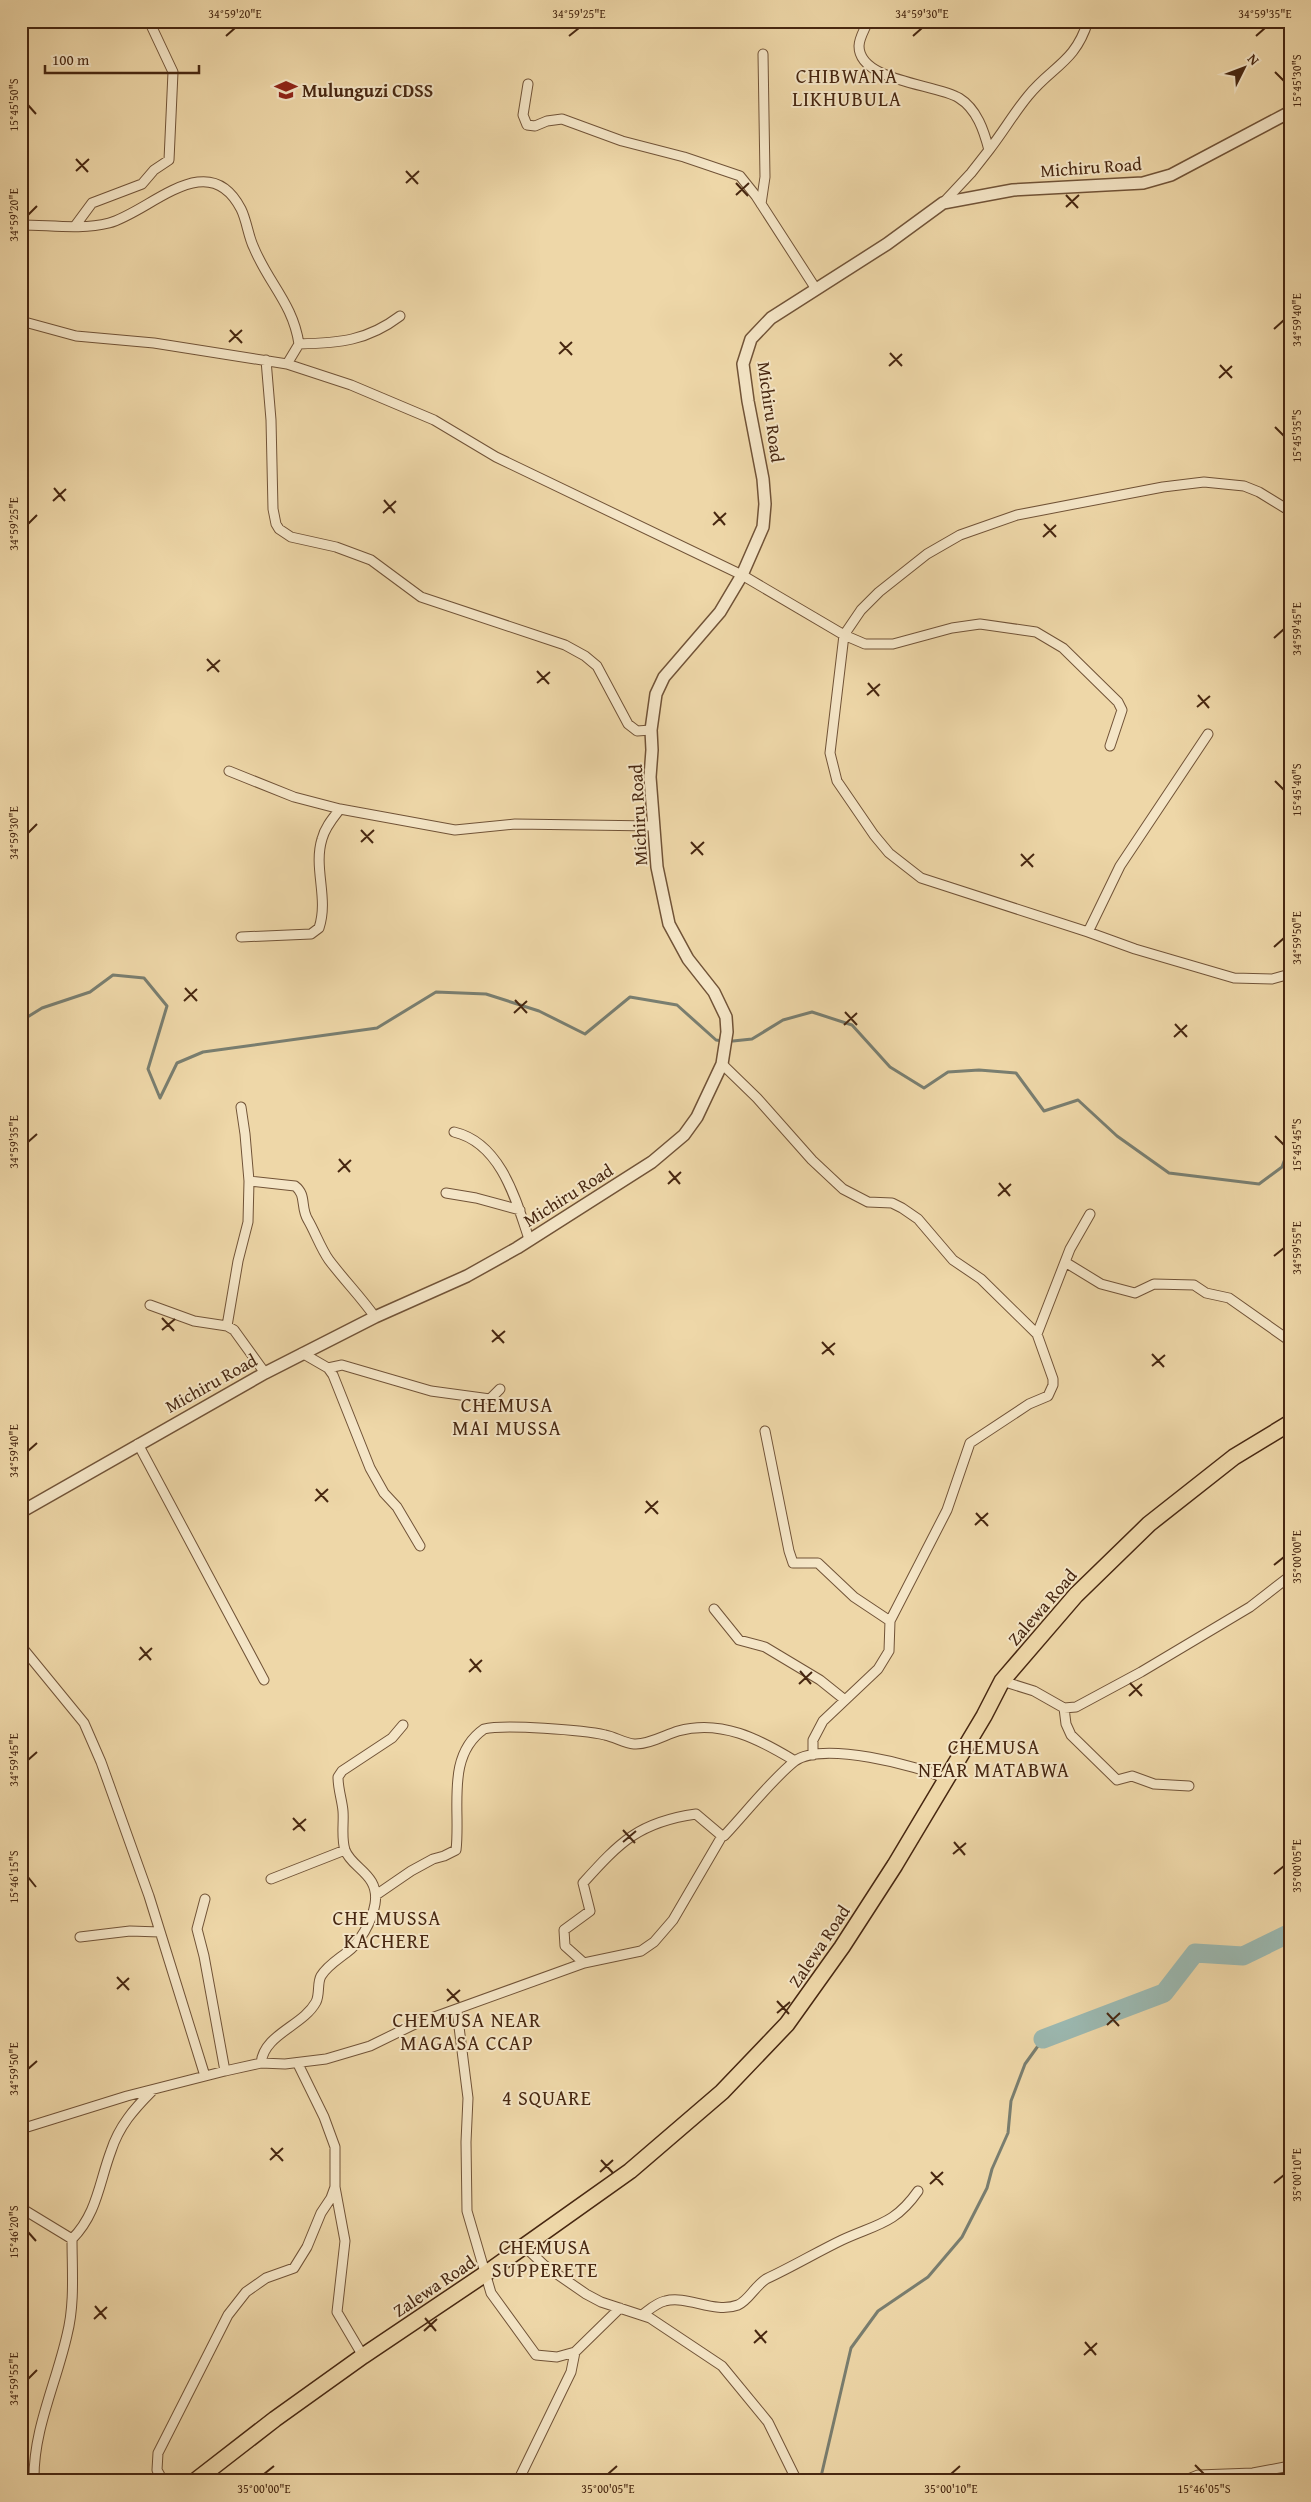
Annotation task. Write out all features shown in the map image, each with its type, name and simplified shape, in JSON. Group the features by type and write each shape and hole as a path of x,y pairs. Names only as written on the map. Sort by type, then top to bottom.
{"highway":[{"name":"Zalewa Road","path":"195,2481 274,2419 363,2356 485,2274 630,2171 664,2144 722,2092 765,2050 807,1998 842,1947 984,1716 1002,1681 1076,1595 1149,1524 1234,1457 1290,1422"}],"street":[{"path":"76,226 92,203 142,184 154,170 169,160 172,72 150,21"},
{"path":"868,21 859,45 861,57 870,67 892,77 960,98 983,127 989,150"},
{"path":"942,203 971,173 1029,95 1068,59 1082,40 1088,21"},
{"path":"761,204 765,177 763,54"},
{"path":"528,84 523,115 527,125 535,126 547,121 562,119 622,141 729,171 740,176 761,204 816,289"},
{"name":"Michiru Road","path":"21,1512 138,1444 302,1353 375,1317 467,1276 597,1198 667,1151 684,1135 697,1117 722,1064 727,1032 726,1016 714,992 688,959 673,934 657,867 650,776 651,730 656,694 664,677 720,612 742,575 764,527 766,504 763,480 743,364 751,339 763,325 887,244 942,203 1013,190 1143,183 1170,174 1290,112"},
{"path":"21,225 76,226 110,222 138,210 168,191 188,184 210,182 224,187 241,209 253,247 290,310 299,344 288,364"},
{"path":"299,344 345,342 365,336 400,316"},
{"path":"21,321 76,336 154,343 288,364 351,385 434,420 496,457 742,575 844,635 865,644 877,646 893,644 952,628 980,624 1036,632 1063,648 1118,702 1122,710 1110,746"},
{"path":"266,360 271,420 273,509 279,529 290,537 336,547 371,560 421,597 486,617 577,652 597,666 628,724 637,731 651,730"},
{"path":"1290,511 1259,492 1244,486 1204,482 1163,487 1017,515 960,535 928,554 879,592 861,610 844,635 830,753 838,781 879,841 889,853 921,878 1135,949 1234,978 1272,979 1290,974"},
{"path":"1088,932 1120,866 1208,734"},
{"path":"229,772 294,797 340,809 455,830 515,824 654,826"},
{"path":"241,937 311,934 320,928 324,903 320,876 320,846 327,827 340,809"},
{"path":"722,1064 757,1098 812,1160 843,1189 860,1200 892,1203 910,1212 953,1260 982,1279 1037,1334 1052,1378 1051,1391 1048,1396 1029,1404 970,1443 947,1510 890,1621 890,1643 885,1658 878,1668 823,1721 813,1740 813,1755"},
{"path":"227,1326 238,1261 248,1222 249,1181 241,1107"},
{"path":"454,1132 464,1134 491,1156 511,1184 529,1239"},
{"path":"249,1181 295,1186 300,1190 304,1195 304,1213 328,1259 359,1294 375,1317"},
{"path":"446,1193 476,1198 520,1210"},
{"path":"1037,1334 1065,1262 1090,1214"},
{"path":"1065,1262 1101,1284 1135,1293 1154,1284 1194,1285 1206,1293 1229,1298 1290,1341"},
{"path":"150,1305 194,1320 227,1326 239,1336 265,1373"},
{"path":"302,1353 328,1368 333,1375 370,1468 384,1493 397,1507 420,1546"},
{"path":"328,1368 342,1365 422,1389 473,1398 490,1399 500,1389"},
{"path":"765,1431 789,1550 794,1563 818,1563 854,1597 890,1621"},
{"path":"138,1444 264,1680"},
{"path":"1002,1681 1034,1691 1064,1708 1076,1707 1141,1672 1250,1606 1290,1576"},
{"path":"714,1609 739,1640 766,1647 820,1680 845,1700"},
{"path":"21,1646 84,1723 101,1762 160,1932 205,2076"},
{"path":"1064,1708 1066,1724 1071,1735 1117,1780 1132,1776 1154,1784 1189,1786"},
{"path":"261,2063 262,2053 268,2045 300,2020 316,2003 320,1978 362,1935 375,1905 376,1895 368,1875 346,1850 338,1777 342,1771 392,1738 403,1726"},
{"path":"376,1895 433,1858 444,1856 456,1850 461,1757 469,1744 484,1729 528,1728 585,1733 605,1735 634,1744 643,1744 686,1728 710,1726 765,1742 795,1761"},
{"path":"21,2129 154,2089 225,2071 261,2063 298,2064 326,2059 370,2046 415,2024 457,2011 584,1963 641,1951 654,1942 673,1920 722,1836 795,1761 813,1755 850,1755 887,1759 929,1771 946,1779"},
{"path":"584,1963 566,1946 564,1930 590,1911 583,1883 619,1845 636,1831 668,1818 696,1814 722,1836"},
{"path":"271,1879 346,1850"},
{"path":"206,1899 197,1929 204,1956 225,2071"},
{"path":"80,1936 130,1931 160,1932"},
{"path":"457,2011 468,2098 466,2211 479,2247 491,2293 536,2355 557,2357 575,2352 620,2308"},
{"path":"298,2064 324,2117 335,2147 336,2187 346,2241 337,2312 363,2356"},
{"path":"34,2481 33,2458 44,2412 68,2332 72,2297 72,2239 84,2227 95,2206 111,2151 121,2127 134,2108 154,2089"},
{"path":"163,2481 157,2470 158,2453 228,2315 246,2292 266,2278 294,2268 307,2247 321,2214 336,2187"},
{"path":"642,2316 666,2300 720,2307 739,2304 749,2296 756,2286 766,2280 842,2240 890,2221 908,2205 918,2191"},
{"path":"21,2208 72,2239"},
{"path":"524,2246 544,2265 586,2294 642,2316 697,2348 722,2366 768,2422 797,2481"},
{"path":"518,2481 571,2372 575,2352"},
{"path":"1183,2481 1198,2476 1253,2473 1290,2466"}],"waterway":[{"path":"21,1021 42,1008 90,992 113,975 144,978 167,1006 148,1069 160,1098 177,1063 203,1052 377,1028 436,992 486,994 539,1011 585,1034 630,997 677,1005 716,1040 723,1041"},
{"path":"733,1041 752,1039 783,1020 812,1012 852,1025 890,1067 924,1088 948,1072 979,1070 1016,1073 1044,1111 1078,1100 1117,1136 1169,1173 1259,1184 1282,1167 1290,1145"},
{"path":"1043,2039 1164,1993 1195,1953 1243,1956 1290,1933"},
{"path":"820,2481 851,2348 878,2311 928,2277 962,2237 987,2188 992,2169 1008,2133 1011,2101 1025,2064 1043,2039"}],"place":[{"name":"Mulunguzi CDSS","path":"286,90"}],"district":[{"name":"CHIBWANA LIKHUBULA","path":"847,86"},
{"name":"CHEMUSA MAI MUSSA","path":"507,1416"},
{"name":"CHEMUSA NEAR MATABWA","path":"994,1758"},
{"name":"CHE MUSSA KACHERE","path":"387,1928"},
{"name":"CHEMUSA NEAR MAGASA CCAP","path":"467,2030"},
{"name":"4 SQUARE","path":"547,2097"},
{"name":"CHEMUSA SUPPERETE","path":"545,2258"}]}
